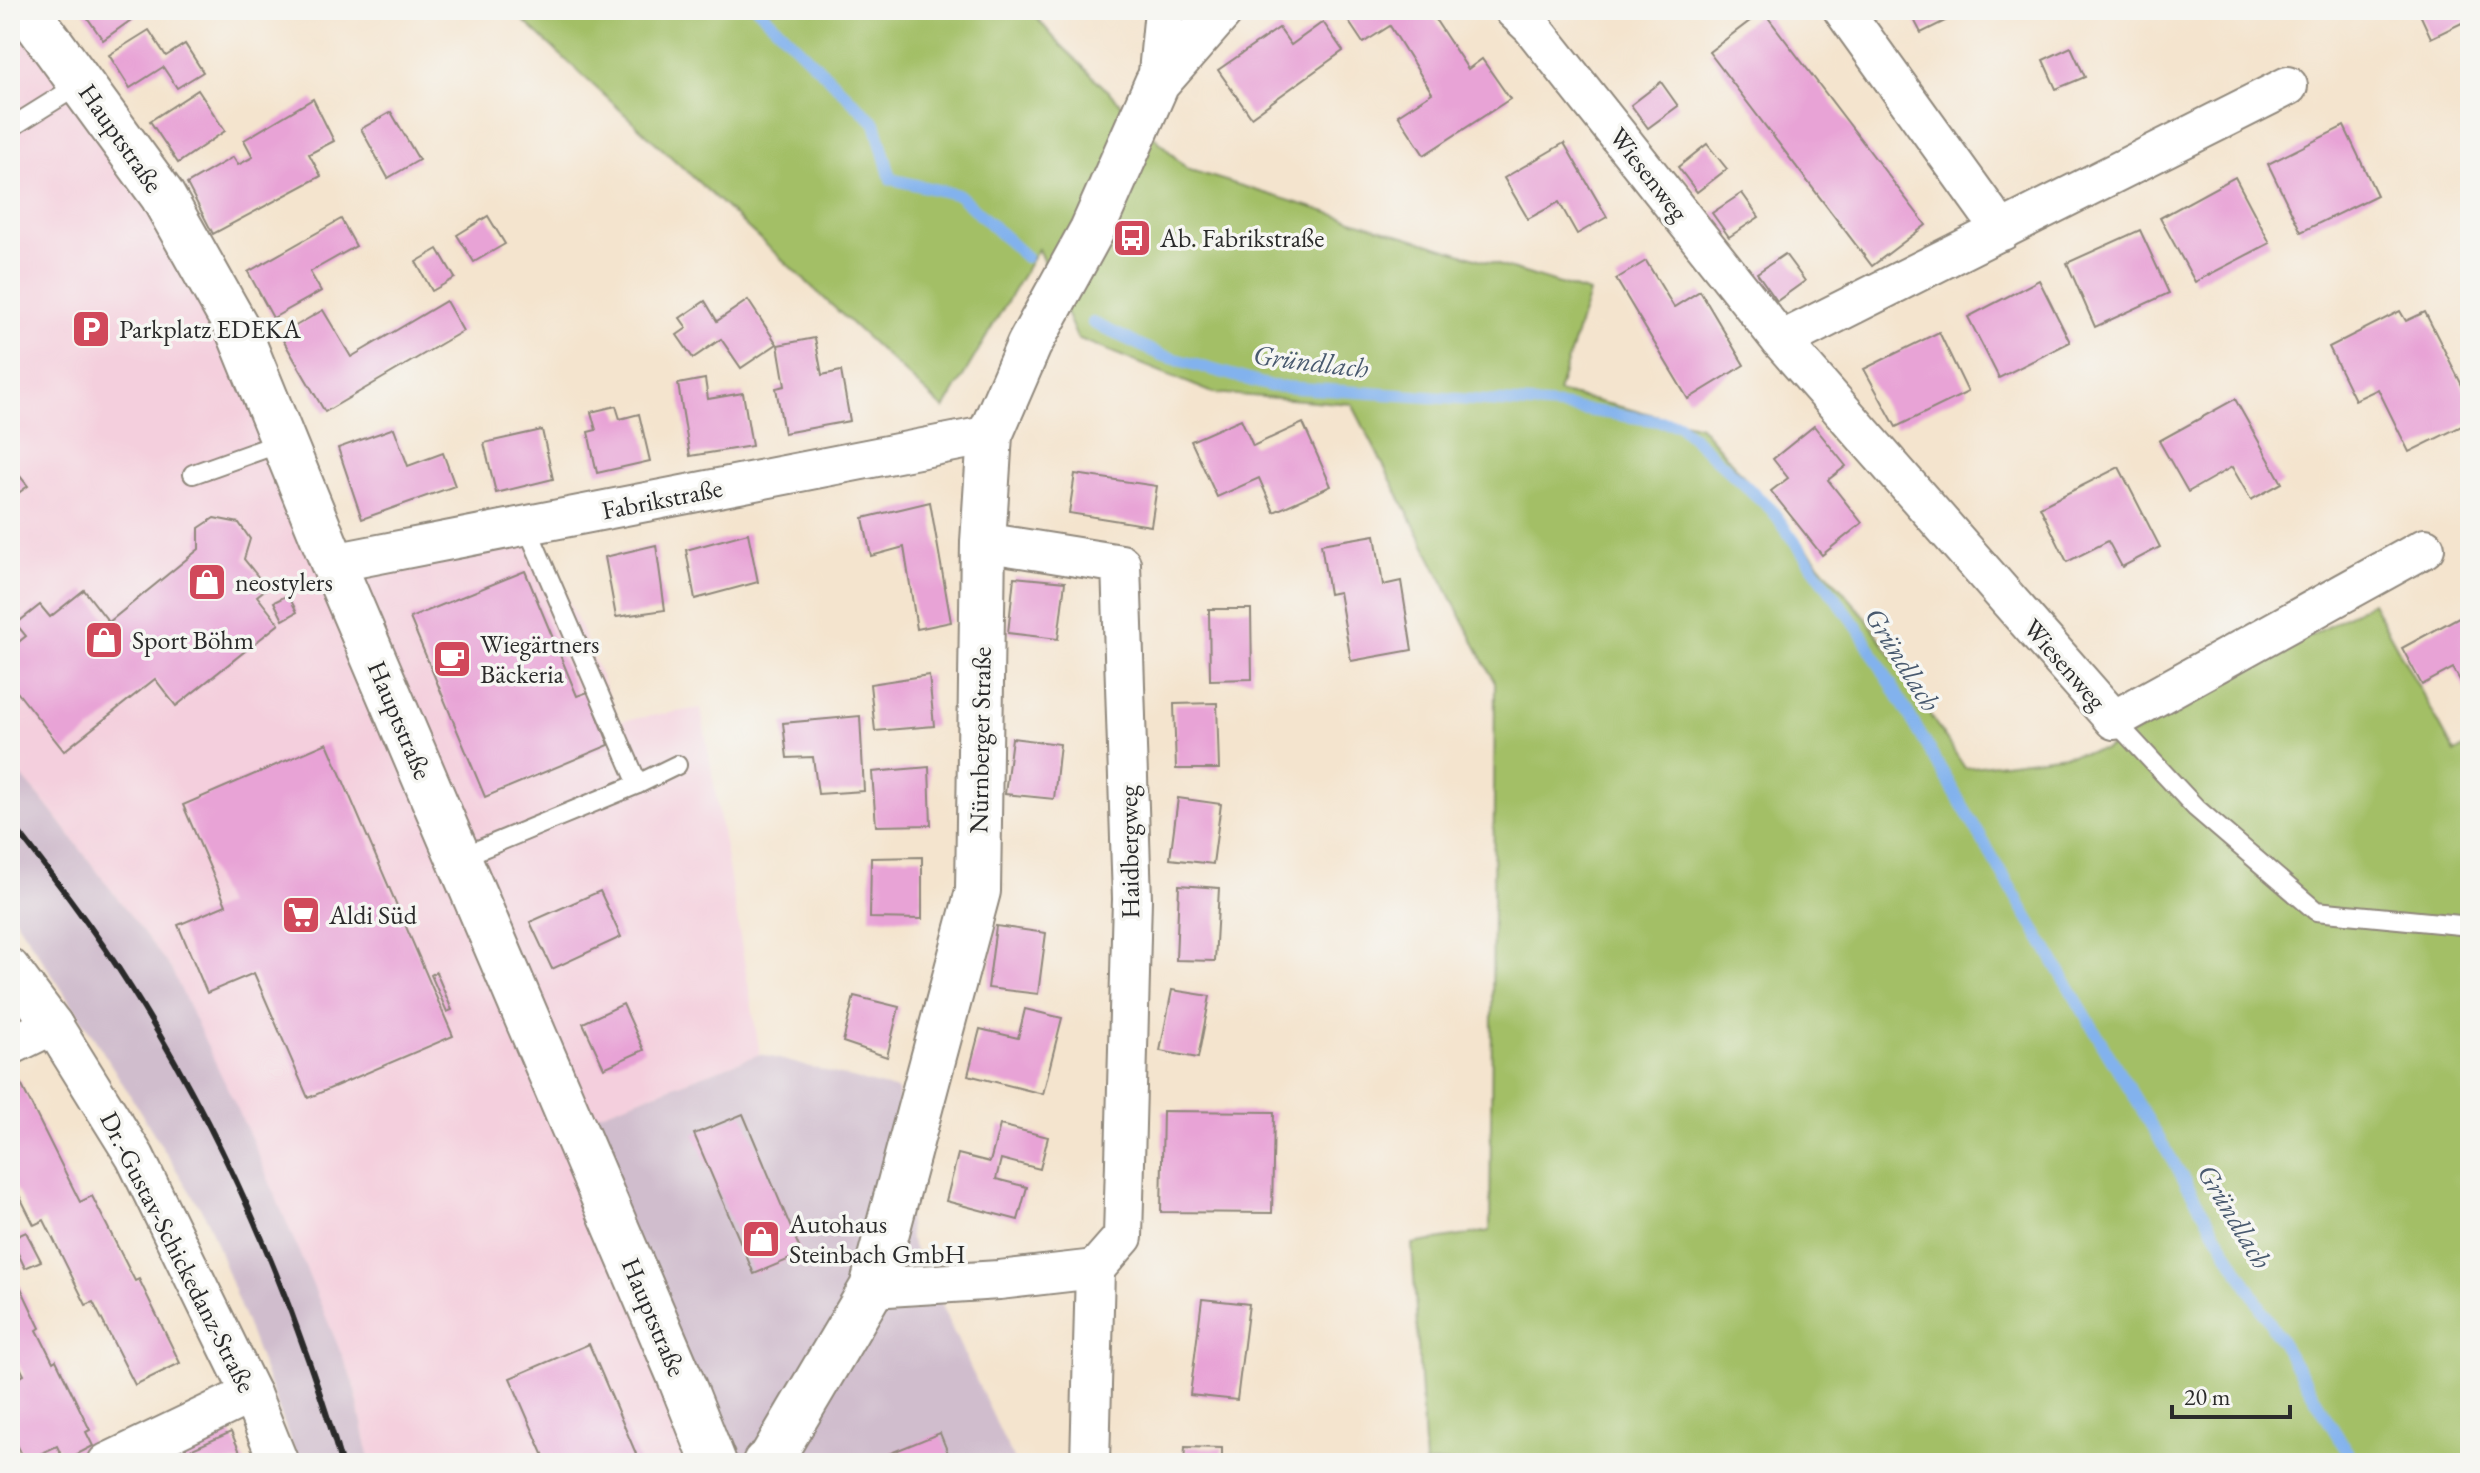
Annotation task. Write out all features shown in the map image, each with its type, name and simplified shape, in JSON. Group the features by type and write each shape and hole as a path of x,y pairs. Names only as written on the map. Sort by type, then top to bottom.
{"street":[{"name":"Hauptstraße","path":"27,10 162,195 238,330 333,563 714,1463"},
{"name":"Nürnberger Straße","path":"765,1463 771,1459 872,1288 978,891 983,542 990,435 1029,345 1092,230 1157,83 1164,10"},
{"path":"1157,83 1221,10"},
{"name":"Wiesenweg","path":"1514,10 1532,27 1781,341 2114,720 2425,548"},
{"path":"1843,10 2002,231"},
{"path":"1781,341 2288,86"},
{"name":"Fabrikstraße","path":"333,563 990,435"},
{"name":"Haidbergweg","path":"983,542 1121,564 1132,899 1123,1237 1095,1269"},
{"name":"Dr.-Gustav-Schickedanz-Straße","path":"10,968 53,1025 135,1157 251,1394 279,1463"},
{"path":"10,1046 53,1025"},
{"path":"872,1288 999,1280 1095,1269 1090,1463"},
{"path":"107,1463 251,1394"}],"lane":[{"path":"10,128 82,83"},
{"path":"193,474 283,442"},
{"path":"526,525 638,784"},
{"path":"2114,720 2196,808 2316,911 2470,926"},
{"path":"459,858 677,765"}],"shaded area":[{"path":"10,10 153,195 328,569 538,529 620,721 701,708 760,1054 579,1121 711,1463 370,1463 354,1383 171,969 50,809 10,762"},
{"path":"10,762 50,809 171,969 252,1140 354,1384 370,1463 299,1463 207,1219 100,1047 10,911"},
{"path":"760,1054 898,1090 910,1239 1015,1463 711,1463 579,1121"}],"green space":[{"path":"512,10 1030,10 1055,39 1187,169 1589,293 1558,392 1700,426 1864,615 1965,768 2104,750 2372,602 2455,753 2470,744 2470,1463 1425,1463 1412,1244 1490,1231 1495,683 1352,404 1213,393 1077,338 1038,249 944,409"}],"building":[{"path":"82,10 145,10 103,40"},
{"path":"1341,10 1429,10 1468,69 1482,59 1510,99 1424,155 1398,115 1432,93 1390,26 1363,43"},
{"path":"1909,10 1967,10 1921,33"},
{"path":"2418,10 2470,10 2470,19 2431,38"},
{"path":"1763,11 1926,225 1872,266 1709,52"},
{"path":"1323,22 1343,51 1251,117 1218,70 1279,28 1291,45"},
{"path":"149,30 166,56 185,44 203,72 177,88 163,67 130,88 109,55"},
{"path":"2071,47 2085,77 2056,89 2043,60"},
{"path":"1661,82 1678,106 1648,128 1631,105"},
{"path":"198,90 225,131 178,163 150,121"},
{"path":"313,99 334,141 309,154 321,176 213,234 187,184 233,157 238,165 253,157 244,140"},
{"path":"391,112 419,160 388,178 361,129"},
{"path":"2344,126 2377,195 2301,232 2268,164"},
{"path":"1564,143 1607,217 1577,234 1559,202 1528,219 1504,178"},
{"path":"1707,144 1727,169 1697,192 1678,167"},
{"path":"2235,177 2270,243 2195,282 2160,218"},
{"path":"1742,193 1759,217 1729,237 1712,213"},
{"path":"488,216 505,244 474,262 457,235"},
{"path":"341,219 356,246 310,272 321,291 273,318 248,272"},
{"path":"2140,230 2169,293 2095,327 2067,263"},
{"path":"438,249 455,278 432,291 416,262"},
{"path":"1785,254 1805,281 1777,301 1757,273"},
{"path":"1646,261 1674,307 1700,291 1744,365 1688,399 1616,279"},
{"path":"2039,280 2070,342 1999,378 1968,317"},
{"path":"748,300 777,344 741,368 721,339 693,358 677,335 687,328 680,318 705,301 717,321"},
{"path":"446,301 463,331 325,412 280,335 323,310 351,357"},
{"path":"2400,311 2406,321 2425,312 2470,401 2470,422 2409,452 2378,389 2355,400 2329,347"},
{"path":"1939,332 1968,392 1896,427 1864,369"},
{"path":"815,338 822,375 841,371 850,421 784,433 776,388 785,386 778,345"},
{"path":"705,379 708,399 743,393 752,446 690,456 678,384"},
{"path":"2235,399 2282,483 2251,500 2232,467 2188,492 2159,441"},
{"path":"616,406 620,419 639,414 650,461 597,473 588,432 596,430 591,412"},
{"path":"1241,419 1253,446 1303,423 1331,486 1274,512 1259,478 1217,497 1191,441"},
{"path":"1814,426 1846,466 1828,480 1862,523 1822,555 1771,491 1788,478 1773,459"},
{"path":"394,428 408,466 443,453 455,486 362,519 338,448"},
{"path":"542,430 553,479 496,493 484,443"},
{"path":"10,464 28,486 10,499"},
{"path":"2119,467 2160,547 2122,567 2108,541 2067,562 2040,507"},
{"path":"1075,474 1157,486 1151,526 1069,513"},
{"path":"930,502 951,622 917,629 904,547 871,556 863,518"},
{"path":"214,518 239,523 250,539 244,559 267,588 257,596 279,624 176,706 155,679 64,751 10,683 10,649 26,636 16,624 40,605 50,617 84,590 109,622 199,549 199,528"},
{"path":"748,533 758,582 695,599 686,550"},
{"path":"1375,535 1383,585 1401,581 1412,650 1351,661 1339,592 1329,594 1321,544"},
{"path":"656,545 665,610 616,617 605,557"},
{"path":"525,571 577,696 588,692 609,745 485,797 410,618"},
{"path":"1014,577 1065,582 1058,639 1008,633"},
{"path":"288,595 297,612 283,620 274,602"},
{"path":"1209,609 1251,609 1252,679 1210,680"},
{"path":"2470,611 2470,698 2453,668 2422,685 2402,648"},
{"path":"929,675 934,726 875,731 870,684"},
{"path":"1217,703 1219,769 1176,769 1174,704"},
{"path":"860,716 864,791 818,794 813,757 787,758 783,723"},
{"path":"1012,738 1060,744 1054,799 1005,794"},
{"name":"Aldi Süd","path":"327,743 453,1036 308,1098 254,973 207,993 178,925 226,905 183,805"},
{"path":"929,767 931,825 876,826 872,772"},
{"path":"1178,798 1221,804 1213,864 1170,859"},
{"path":"922,857 922,919 870,918 871,858"},
{"path":"1179,885 1219,888 1215,961 1176,960"},
{"path":"600,891 621,937 552,969 530,922"},
{"path":"996,926 1046,933 1038,994 988,988"},
{"path":"436,972 452,1010 447,1012 431,975"},
{"path":"1172,990 1210,996 1198,1058 1160,1051"},
{"path":"854,996 899,1007 887,1057 843,1042"},
{"path":"623,1004 644,1050 604,1068 583,1023"},
{"path":"1025,1009 1062,1018 1043,1094 968,1075 980,1029 1018,1038"},
{"path":"19,1080 80,1202 92,1196 135,1281 139,1279 180,1363 135,1385 93,1302 86,1305 44,1220 34,1225 10,1177 10,1084"},
{"path":"1163,1111 1274,1112 1272,1213 1161,1212"},
{"path":"743,1114 802,1254 754,1274 694,1134"},
{"path":"1000,1125 1048,1137 1040,1169 1001,1159 996,1179 1027,1187 1018,1220 946,1201 958,1154 990,1162"},
{"path":"26,1232 41,1261 25,1268 11,1239"},
{"path":"10,1265 40,1328 37,1330 53,1362 56,1360 90,1430 86,1432 93,1446 64,1461 57,1446 25,1461 10,1430 10,1382 24,1375 10,1347"},
{"path":"1202,1299 1249,1304 1237,1400 1190,1395"},
{"path":"589,1344 640,1463 547,1463 510,1378"},
{"path":"231,1432 245,1463 177,1463 174,1457"},
{"path":"940,1433 952,1463 866,1463"},
{"path":"1185,1447 1222,1448 1222,1463 1184,1463"}],"waterway":[{"name":"Gründlach","path":"645,10 656,10"},
{"name":"Gründlach","path":"759,10 875,123 891,179 959,195 1026,257"},
{"name":"Gründlach","path":"1093,323 1161,355 1270,386 1560,406 1678,424 1771,509 1859,630 2354,1463"}],"railway":[{"path":"10,821 117,966 158,1032 207,1122 272,1262 341,1463"}],"place":[{"name":"Ab. Fabrikstraße","path":"1132,238"},
{"name":"Parkplatz EDEKA","path":"91,329"},
{"name":"neostylers","path":"207,582"},
{"name":"Sport Böhm","path":"104,640"},
{"name":"Wiegärtners Bäckeria","path":"452,659"},
{"name":"Aldi Süd","path":"301,915"},
{"name":"Autohaus Steinbach GmbH","path":"761,1239"}]}
